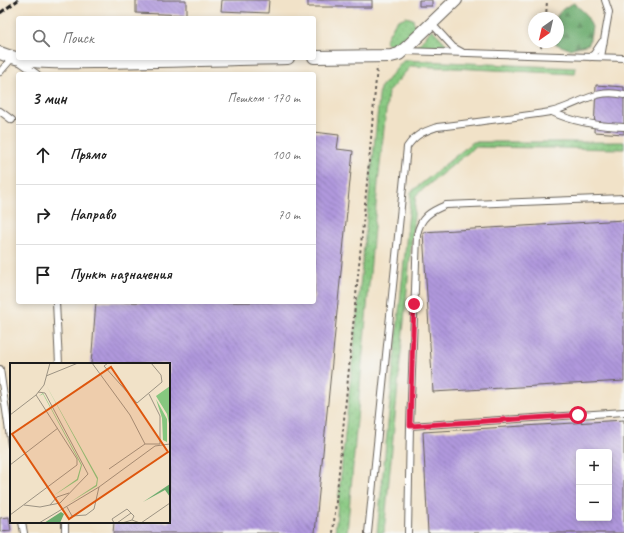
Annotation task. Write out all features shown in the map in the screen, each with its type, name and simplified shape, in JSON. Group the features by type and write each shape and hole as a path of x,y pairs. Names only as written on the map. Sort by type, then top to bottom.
{"street":[{"path":"316,57 391,56 403,51 456,0"},
{"path":"0,53 16,58"},
{"path":"29,60 40,62 202,60"}],"lane":[{"path":"601,57 609,12 605,0"},
{"path":"431,23 462,52"},
{"path":"590,57 597,50 606,35"},
{"path":"403,51 624,58"},
{"path":"0,72 12,57 16,60"},
{"path":"16,60 34,72"},
{"path":"368,533 407,147 414,137 437,127 552,112 596,95 608,93 624,95"},
{"path":"0,111 12,120"},
{"path":"552,112 583,123 624,127"},
{"path":"408,533 410,426 418,227 432,210 446,205 624,198"},
{"path":"56,304 58,363"},
{"path":"0,369 10,438"},
{"path":"410,426 624,412"},
{"path":"22,523 24,533"}],"path":[{"path":"546,12 547,0"},
{"path":"333,533 369,162 377,60"}],"green space":[{"path":"574,3 586,14 592,27 589,44 569,49 564,47 564,12 559,12"},
{"path":"406,17 413,19 415,28 398,43 387,44 385,41 396,21"},
{"path":"432,29 451,49 416,48"},
{"path":"404,60 576,68 575,74 411,66 388,92 378,183 347,533 335,533 380,88"},
{"path":"473,142 624,142 624,149 475,147 416,195 384,533 377,533 411,192"}],"building":[{"path":"136,0 186,0 186,15 136,13"},
{"path":"222,0 269,0 268,13 221,11"},
{"path":"308,0 372,0 372,7 308,7"},
{"path":"419,0 432,0 432,6 419,6"},
{"path":"596,85 624,87 624,134 594,132"},
{"path":"316,132 339,135 337,149 353,151 315,533 113,533 114,523 170,523 170,363 91,363 96,304 316,304"},
{"path":"624,220 624,381 433,392 423,232"},
{"path":"624,420 624,533 428,533 423,432"},
{"path":"9,517 11,531 0,532 0,518"}],"railway":[{"path":"0,13 18,0"}],"route":[{"path":"414,304 410,426 578,415"}]}
